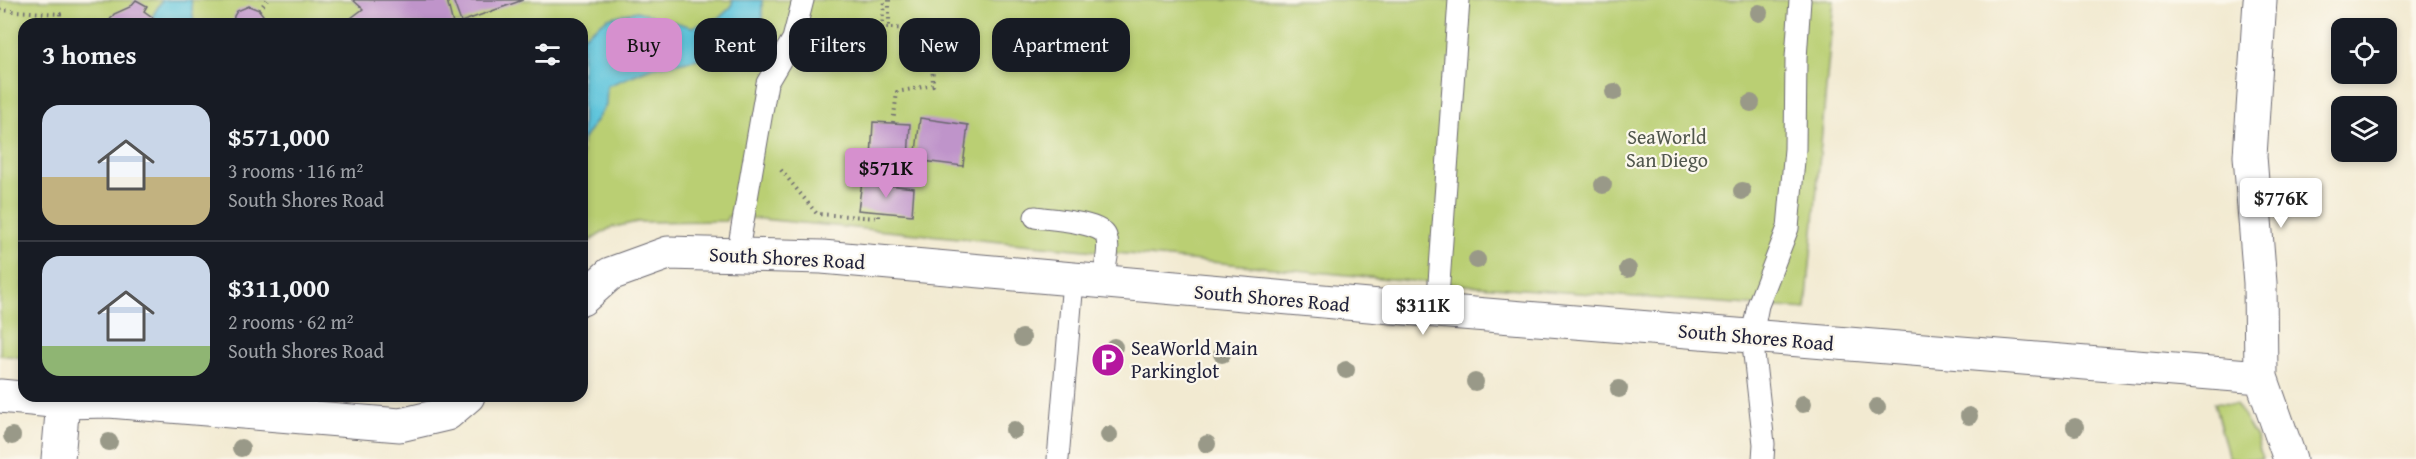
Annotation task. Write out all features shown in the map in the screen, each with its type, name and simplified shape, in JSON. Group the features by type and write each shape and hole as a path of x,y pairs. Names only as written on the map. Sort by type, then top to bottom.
{"street":[{"path":"2260,0 2250,156 2260,283 2261,377 2290,459"},
{"name":"South Shores Road","path":"588,294 610,274 668,253 822,257 1437,312 2261,377"},
{"path":"0,396 18,398"},
{"path":"58,459 63,402"},
{"path":"121,402 400,426 447,414 461,402"}],"lane":[{"path":"737,256 767,83 793,39 803,0"},
{"path":"1437,312 1460,0"},
{"path":"1763,459 1764,444 1752,336 1758,305 1788,228 1795,149 1796,58 1800,0"},
{"path":"1035,217 1091,225 1102,230 1107,237 1088,282 1058,459"}],"path":[{"path":"259,10 267,0"},
{"path":"883,18 884,0"},
{"path":"889,0 889,28 931,29 933,85 897,92 894,123"},
{"path":"0,10 60,14 60,18"},
{"path":"781,169 817,214 879,218 879,212"}],"green space":[{"name":"SeaWorld San Diego","path":"0,0 1834,0 1806,309 1421,282 728,216 726,221 637,222 610,228 588,242 588,18 18,18 18,357 0,355"},
{"path":"2214,403 2236,404 2257,439 2262,459 2229,459"}],"water":[{"path":"162,0 191,0 193,18 152,17"},
{"path":"733,0 762,0 762,18 719,18 731,7"},
{"path":"637,11 661,18 608,18"},
{"path":"606,19 606,72 641,72 607,86 606,105 588,133 588,33"},
{"path":"682,24 694,26 694,60 682,62"}],"building":[{"path":"136,0 147,6 144,11 154,18 111,18 114,14 130,7"},
{"path":"353,0 447,0 452,18 351,18 363,9"},
{"path":"453,0 523,0 472,18 460,18"},
{"path":"249,6 259,10 263,18 234,18 237,11"},
{"path":"920,118 968,125 963,166 915,160"},
{"path":"873,122 910,124 908,161 871,159"},
{"path":"862,182 914,188 912,215 858,210"}],"place":[{"name":"SeaWorld Main Parkinglot","path":"1108,360"}]}
